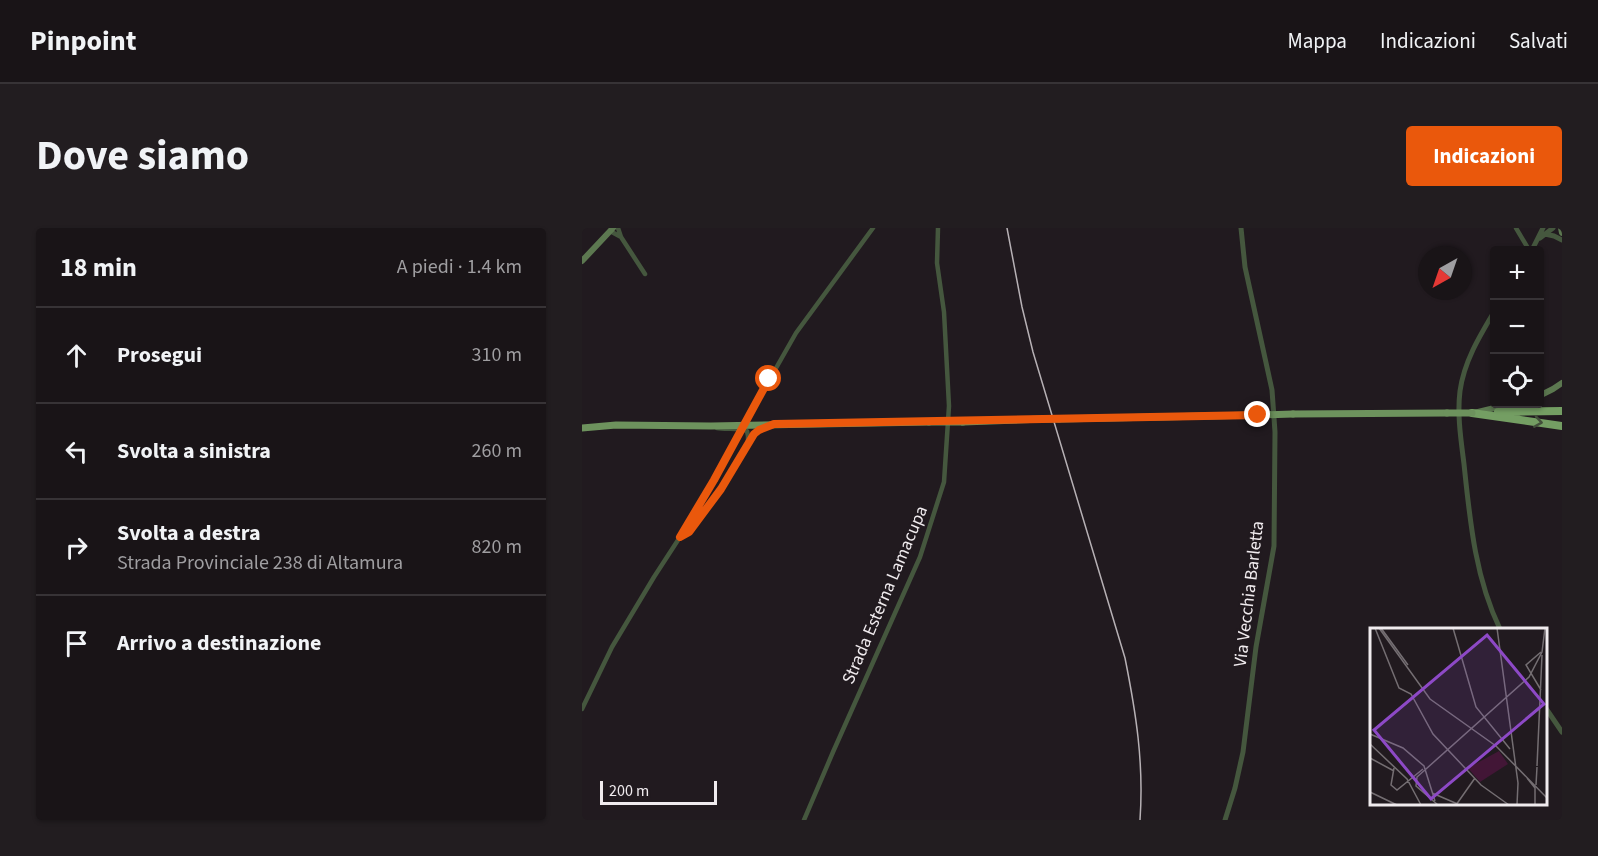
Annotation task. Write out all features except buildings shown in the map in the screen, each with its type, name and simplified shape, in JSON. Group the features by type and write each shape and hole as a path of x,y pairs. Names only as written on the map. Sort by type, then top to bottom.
{"highway":[{"path":"1472,413 1562,411"},
{"path":"1472,413 1562,426"}],"main road":[{"path":"1561,228 1562,233"},
{"path":"582,261 611,230"},
{"path":"1544,394 1562,383"},
{"path":"582,428 616,425 711,426 1293,414 1472,413 1494,408"}],"street":[{"path":"618,228 621,237 645,274"},
{"path":"582,709 612,647 680,537 796,333 873,228"},
{"name":"Strada Esterna Lamacupa","path":"804,820 920,557 944,482 949,406 944,312 937,263 938,228"},
{"name":"Via Vecchia Barletta","path":"1225,820 1243,752 1256,647 1274,546 1275,432 1272,390 1245,267 1241,228"},
{"path":"1516,228 1528,246"},
{"path":"1534,246 1544,231 1553,228"},
{"path":"611,230 621,237"},
{"path":"1544,231 1562,240"},
{"path":"1490,319 1466,367 1460,392 1459,415 1477,560 1489,603 1499,628"},
{"path":"680,537 689,532 721,489 754,434 774,424"},
{"path":"711,426 723,430 743,429 747,431 748,443"},
{"path":"1547,710 1562,732"}],"railway":[{"path":"1007,228 1033,352 1125,658 1138,738 1141,778 1140,820"}],"route":[{"path":"769,379 680,537 689,532 721,489 754,434 774,424 1258,415"}]}
